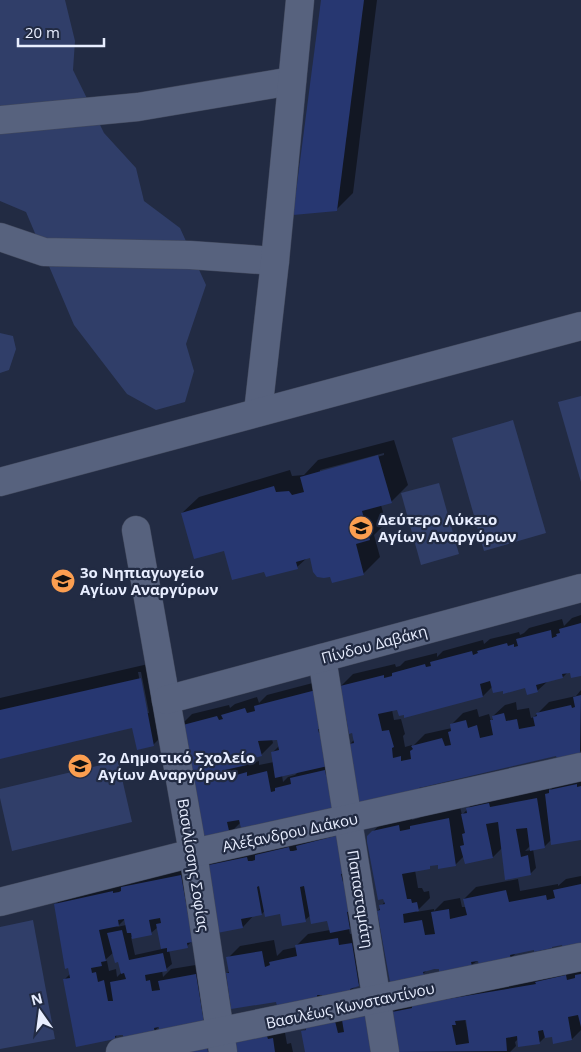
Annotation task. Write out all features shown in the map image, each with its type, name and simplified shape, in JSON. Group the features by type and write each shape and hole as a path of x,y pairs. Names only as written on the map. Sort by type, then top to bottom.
{"street":[{"path":"258,412 275,261 300,0"},
{"path":"0,120 138,107 292,81"},
{"path":"0,237 44,252 190,255 275,261"},
{"path":"0,482 581,326"},
{"name":"Βασιλίσσης Σοφίας","path":"136,530 193,853 221,1042"},
{"name":"Πίνδου Δαβάκη","path":"166,700 581,588"},
{"name":"Παπασταμάτη","path":"322,658 385,1052"},
{"name":"Αλέξανδρου Διάκου","path":"0,902 193,853 581,768"},
{"name":"Βασιλέως Κωνσταντίνου","path":"120,1052 221,1042 376,999 581,957"}],"shaded area":[{"path":"0,0 65,0 75,41 73,70 104,133 136,168 144,201 180,228 206,285 186,344 194,371 185,402 156,410 127,394 74,325 26,212 0,201"},
{"path":"0,333 13,336 16,349 9,370 0,373"},
{"path":"581,396 581,482 558,402"},
{"path":"513,420 546,533 484,551 452,438"},
{"path":"439,483 459,554 421,565 401,493"},
{"path":"118,761 132,822 12,851 0,798 0,789"},
{"path":"33,920 55,1039 0,1049 0,927"}],"building":[{"path":"321,0 364,0 337,211 293,215"},
{"path":"378,455 392,503 362,511 370,540 356,544 364,575 332,583 330,577 317,577 313,572 310,558 296,562 298,569 266,577 264,572 232,580 224,551 194,559 181,513 274,486 276,492 289,491 292,495 304,492 300,477"},
{"path":"581,623 581,676 571,678 570,673 562,674 563,678 536,685 538,692 527,695 525,688 503,694 503,691 493,693 490,681 480,684 483,697 404,718 404,715 399,716 397,710 378,714 382,731 389,730 394,747 392,748 393,758 401,756 401,761 411,759 410,751 413,749 411,746 442,738 445,746 451,745 448,732 451,731 450,724 466,720 468,728 477,725 480,738 493,735 490,720 493,720 492,716 504,713 506,721 517,719 519,729 535,726 533,717 537,716 536,713 571,705 572,708 575,707 573,697 581,695 580,754 557,759 556,756 419,788 420,791 358,806 349,744 354,743 352,733 349,734 340,686 384,675 384,678 392,676 392,673 425,664 426,667 431,666 430,662 472,651 473,655 478,653 477,651 507,643 508,646 514,644 514,647 518,646 516,639 551,630 552,638 560,633 559,629"},
{"path":"141,678 154,746 137,750 132,728 0,759 0,710"},
{"path":"316,690 323,729 318,729 319,733 322,732 328,766 275,778 271,752 279,750 277,740 258,741 262,756 245,760 247,765 225,770 226,778 247,772 247,776 267,771 271,792 275,791 275,788 291,784 290,778 325,770 326,775 329,774 336,810 242,832 239,820 227,822 230,835 198,842 179,726 217,716 219,720 223,719 221,715 245,708 247,713 255,711 254,706"},
{"path":"577,784 577,787 581,786 581,840 551,845 545,794 549,793 549,790"},
{"path":"537,798 545,848 530,851 527,828 516,829 521,857 528,855 531,875 505,880 498,822 486,824 493,858 465,864 460,846 464,845 462,834 465,833 461,814 467,813 466,808 489,803 490,807"},
{"path":"449,818 456,866 438,869 438,865 430,866 430,869 402,874 407,899 411,899 412,903 417,902 419,911 403,914 404,923 422,920 425,935 435,934 431,912 449,909 450,919 467,915 463,899 506,890 509,902 546,895 547,900 555,898 553,890 581,884 581,946 563,949 562,945 534,952 534,950 510,955 511,959 479,966 478,961 471,962 472,966 439,972 439,969 435,969 423,972 424,975 390,982 377,911 380,910 379,905 385,904 383,899 378,900 367,836 372,831 399,825 400,831 410,829 410,826"},
{"path":"339,835 347,873 341,874 343,882 347,882 353,911 347,912 350,929 330,933 327,921 311,924 304,886 300,887 306,922 282,926 280,914 265,917 259,886 257,887 262,915 241,919 243,928 217,933 204,866 247,857 248,861 252,861 255,860 255,855 289,847 290,851 293,851 297,850 296,846"},
{"path":"181,875 193,942 187,943 188,948 167,952 167,948 161,949 156,924 161,923 160,918 149,920 152,935 132,939 131,933 127,933 124,919 118,920 119,926 99,930 106,961 101,962 102,966 91,968 92,973 96,972 98,982 104,980 108,1001 113,1001 110,982 126,979 124,973 121,974 118,962 115,963 107,933 122,930 129,960 163,953 167,971 145,975 146,981 150,980 152,991 160,990 158,981 196,974 204,1022 159,1030 159,1027 154,1028 155,1032 123,1038 123,1035 120,1035 115,1036 115,1039 76,1047 63,979 70,978 68,968 65,969 54,904 113,891 113,893 119,892 121,887"},
{"path":"338,938 339,945 352,943 359,986 350,989 351,992 322,998 322,995 317,995 318,999 277,1006 276,1002 231,1009 226,973 229,973 226,957 262,951 265,967 270,965 269,962 297,956 295,945"},
{"path":"581,974 581,1027 578,1015 568,1017 572,1040 553,1044 552,1037 545,1038 543,1030 538,1031 540,1044 518,1047 517,1036 506,1038 507,1051 396,1052 392,1028 395,1028 392,1012 412,1008 412,1005 536,984 535,982 566,975 567,980 575,978 575,975","holes":["466,1020 469,1043 456,1045 452,1025 456,1025 455,1021"]},
{"path":"368,1015 374,1052 305,1052 301,1031 306,1030 305,1026 335,1021 338,1033 344,1032 342,1020"},
{"path":"267,1036 268,1039 273,1038 275,1052 234,1052 233,1041"},
{"path":"207,1048 208,1052 189,1052 189,1051"}],"place":[{"name":"Δεύτερο Λύκειο Αγίων Αναργύρων","path":"361,528"},
{"name":"3ο Νηπιαγωγείο Αγίων Αναργύρων","path":"63,581"},
{"name":"2ο Δημοτικό Σχολείο Αγίων Αναργύρων","path":"80,766"}]}
